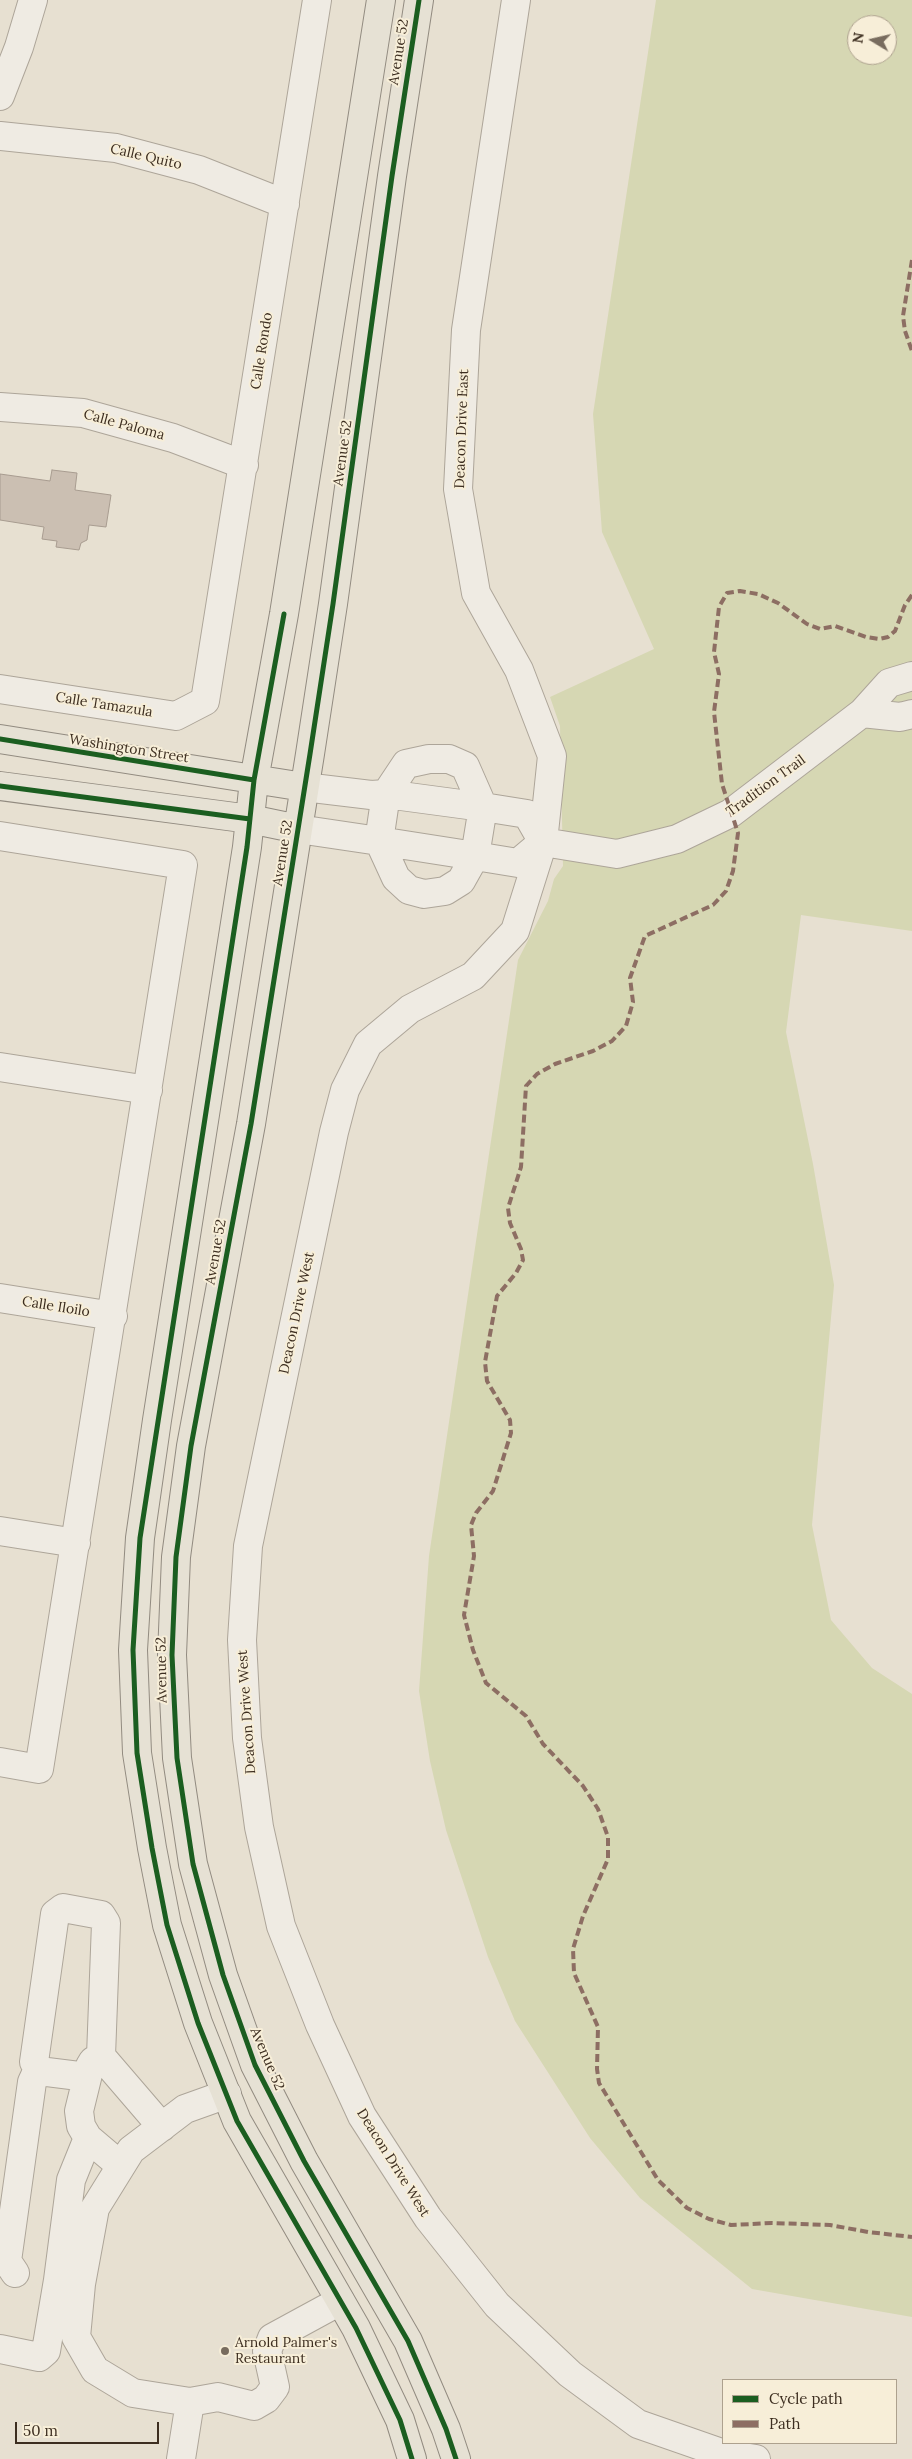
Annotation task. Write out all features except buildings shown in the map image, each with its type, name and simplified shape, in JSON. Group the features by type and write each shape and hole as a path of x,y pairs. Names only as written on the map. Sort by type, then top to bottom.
{"main road":[{"name":"Avenue 52","path":"381,0 284,614 254,780 250,819 143,1518 136,1583 133,1650 137,1753 152,1848 167,1925 198,2023 237,2121 356,2328 400,2420 412,2459"},
{"name":"Avenue 52","path":"419,0 392,176 333,604 252,1124 191,1446 176,1556 172,1656 177,1758 193,1864 223,1975 255,2065 304,2161 363,2260 408,2342 446,2429 456,2459"},
{"name":"Washington Street","path":"0,739 304,787"},
{"path":"0,786 250,819 298,829"}],"street":[{"path":"0,96 19,48 33,0"},
{"name":"Calle Rondo","path":"206,701 317,0"},
{"name":"Deacon Drive East","path":"516,0 466,330 458,489 476,593 519,670 552,756 543,842"},
{"name":"Calle Quito","path":"0,136 116,148 199,170 285,204"},
{"name":"Calle Paloma","path":"0,407 83,413 173,438 244,465"},
{"name":"Tradition Trail","path":"543,842 616,854 677,839 731,813 862,713 889,683 912,676"},
{"name":"Calle Tamazula","path":"0,689 176,716 206,701"},
{"path":"862,713 900,716 912,714"},
{"path":"429,759 449,759 465,766 483,807 475,856 461,881 445,891 424,894 409,890 396,878 379,841 386,794 406,764 429,759"},
{"path":"298,829 518,863 543,842 527,814 386,794 371,795 304,787"},
{"path":"0,836 184,865 39,1769 0,1762"},
{"name":"Deacon Drive West","path":"543,842 515,931 473,976 410,1008 368,1044 345,1090 334,1132 248,1546 242,1640 247,1738 259,1827 280,1926 320,2025 362,2116 428,2218 496,2305 577,2380 638,2424 724,2454 756,2459"},
{"path":"0,1066 148,1090"},
{"name":"Calle Iloilo","path":"0,1298 113,1316"},
{"path":"0,1531 76,1543"},
{"path":"38,2069 34,2062 55,1914 63,1908 101,1915 106,1924 94,2066 79,2110 81,2126 88,2138 121,2166"},
{"path":"38,2069 94,2066 162,2127"},
{"path":"38,2069 32,2082 7,2260 7,2278 70,2282"},
{"path":"0,2349 39,2357 46,2351 95,2208 132,2150 184,2109 227,2094"},
{"path":"88,2138 71,2180 70,2282 76,2338 95,2370 133,2393 190,2402 218,2397 254,2406 266,2399 275,2387 267,2351 272,2338 340,2301"},
{"path":"181,2459 190,2402"}],"green space":[{"path":"656,0 912,0 912,931 801,915 786,1032 813,1164 834,1285 812,1525 831,1620 872,1668 912,1694 912,2317 752,2289 640,2198 590,2138 515,2021 488,1957 446,1830 430,1761 419,1691 429,1556 518,960 548,901 554,879 563,866 560,726 550,697 654,649 602,532 593,414"}],"marked path":[{"path":"912,260 903,316 905,331 912,351"},
{"path":"912,595 905,605 895,631 888,637 879,639 866,637 835,626 820,629 807,624 778,603 758,594 740,591 727,593 719,607 714,652 719,674 714,712 722,784 738,833 733,871 726,891 713,905 645,936 630,978 633,1002 626,1026 612,1041 593,1051 555,1064 537,1074 526,1086 521,1167 508,1208 510,1223 521,1249 523,1260 516,1273 497,1296 485,1362 487,1381 510,1420 511,1433 493,1491 476,1513 471,1525 474,1556 464,1615 473,1650 486,1683 526,1716 543,1744 583,1786 598,1809 608,1837 608,1859 583,1916 573,1949 574,1973 598,2027 597,2069 599,2083 658,2180 687,2208 709,2219 731,2225 772,2223 830,2225 912,2237"}],"cycle path":[{"path":"419,0 392,176 333,604 310,754 251,1124 191,1446 176,1557 172,1655 177,1758 193,1864 223,1975 255,2065 304,2161 408,2341 446,2429 456,2459"},
{"path":"284,614 254,780 247,847 140,1538 133,1650 137,1753 152,1848 167,1925 198,2023 237,2121 356,2328 400,2420 412,2459"},
{"path":"0,739 254,780"},
{"path":"0,786 250,819"}],"place":[{"name":"Arnold Palmer's Restaurant","path":"225,2351"}]}
